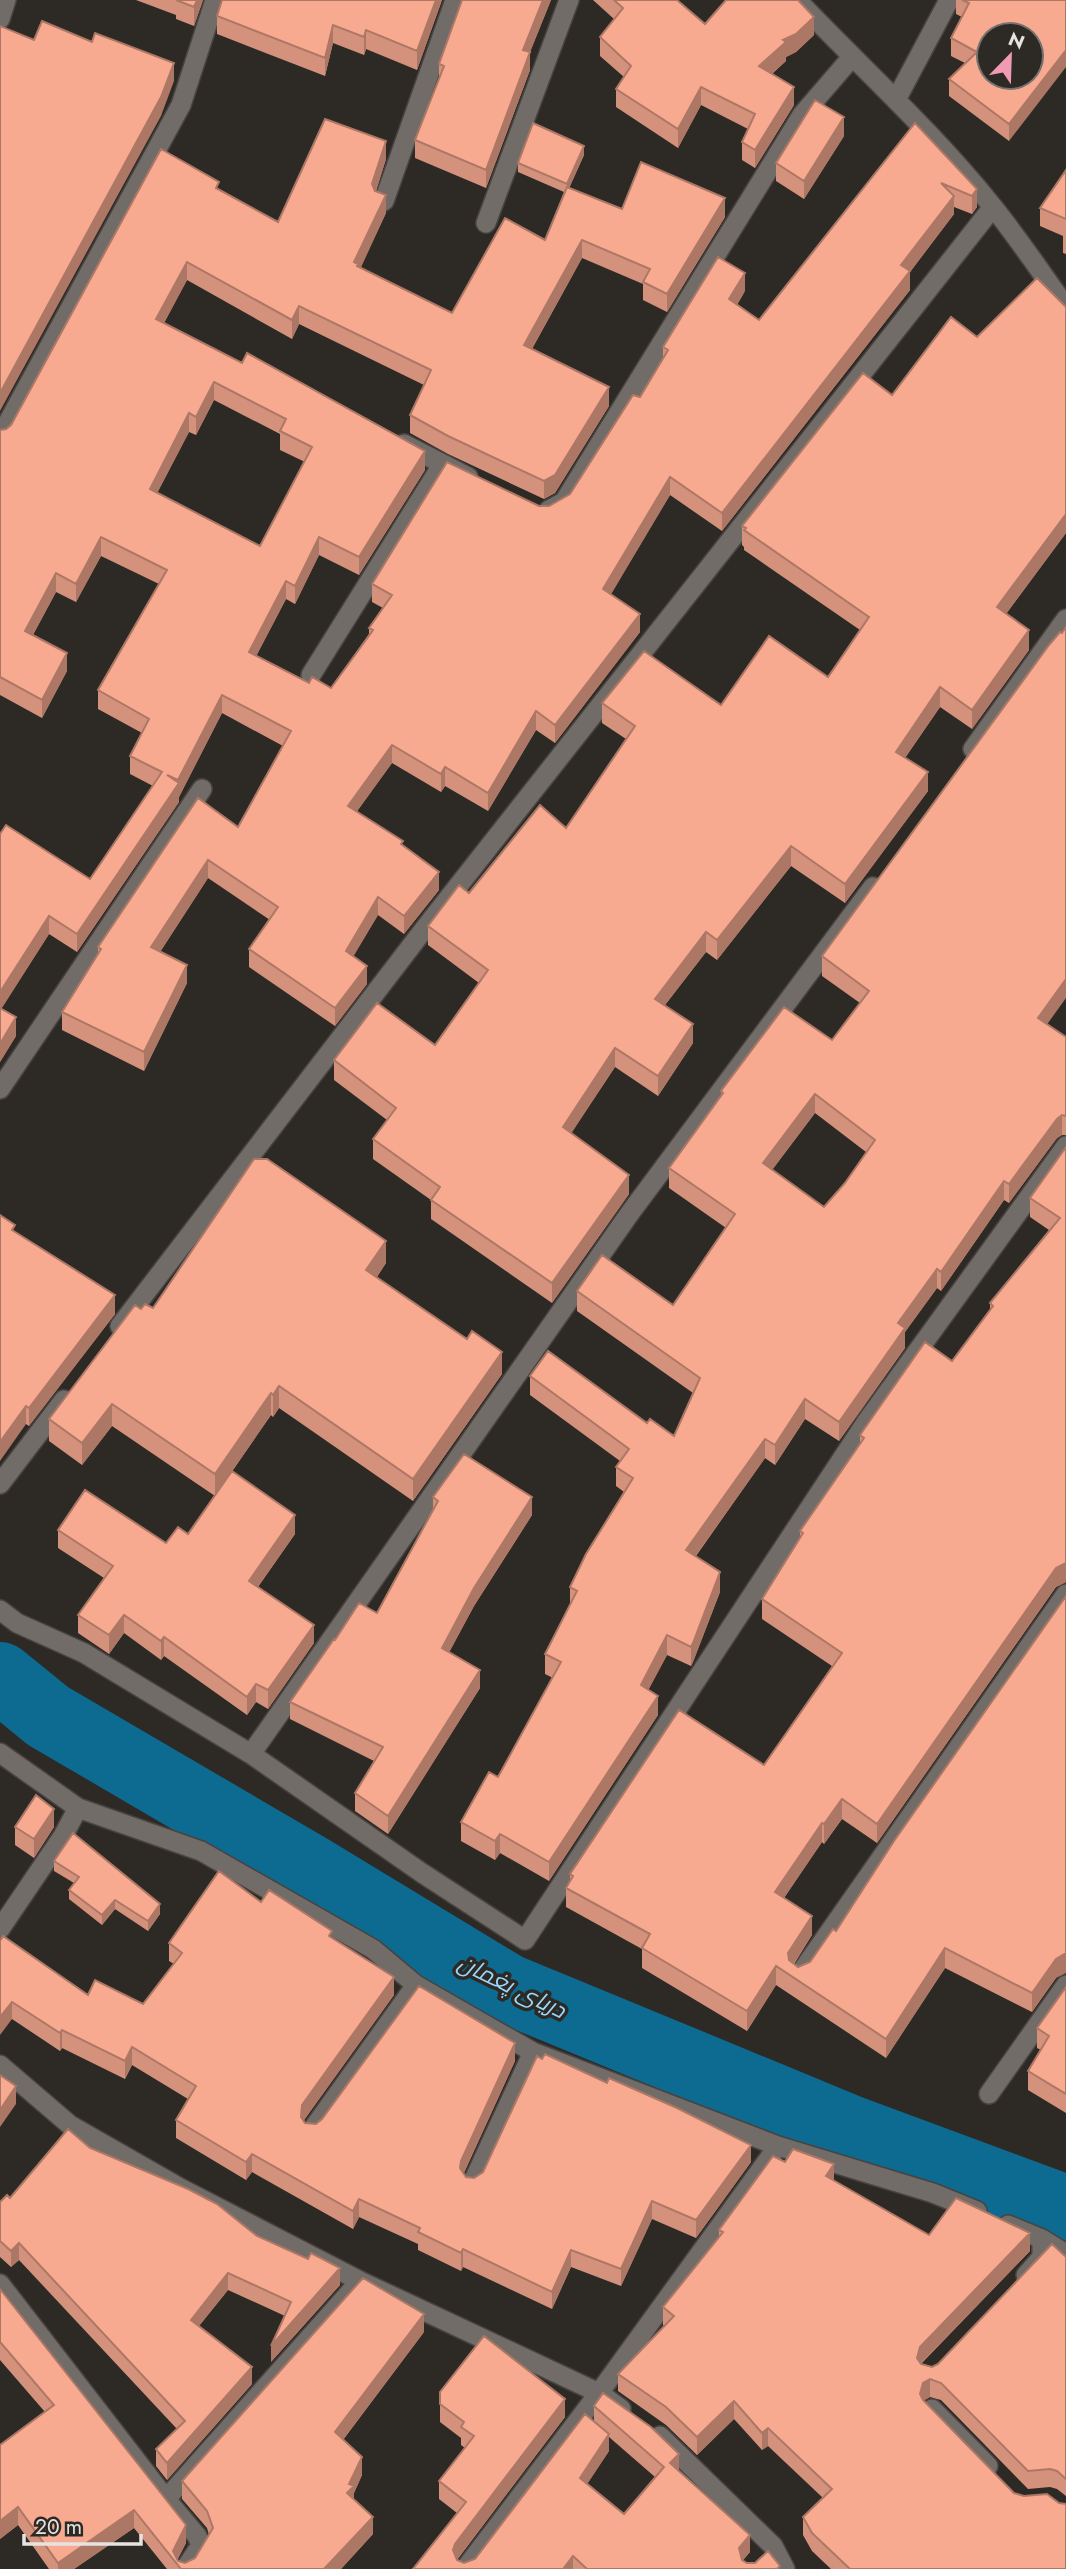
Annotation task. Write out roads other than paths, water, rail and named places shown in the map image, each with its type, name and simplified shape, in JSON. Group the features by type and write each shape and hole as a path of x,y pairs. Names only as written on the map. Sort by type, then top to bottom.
{"street":[{"path":"0,19 6,0"},
{"path":"0,437 181,106 215,0"},
{"path":"384,201 455,0"},
{"path":"486,223 569,0"},
{"path":"797,0 897,99 993,207 1066,307"},
{"path":"897,99 950,0"},
{"path":"533,507 544,513 564,502 802,115 852,57"},
{"path":"111,1339 425,928 993,207"},
{"path":"383,433 487,486"},
{"path":"311,675 442,465"},
{"path":"964,761 1066,620"},
{"path":"0,1089 202,789"},
{"path":"251,1754 630,1213 885,870"},
{"path":"0,1610 17,1623 83,1653 251,1754 422,1873 525,1940 867,1421 1066,1146"},
{"path":"0,1483 76,1384"},
{"path":"800,1974 1066,1594"},
{"path":"0,1753 78,1808 201,1851 373,1950 415,1985 533,2052 778,2146 933,2193 1042,2239 1066,2254"},
{"path":"0,1929 63,1836 78,1808"},
{"path":"989,2094 1066,1984"},
{"path":"312,2130 415,1985"},
{"path":"472,2184 533,2052"},
{"path":"0,2065 70,2125 182,2189 360,2281 599,2393 644,2425 773,2546 785,2569"},
{"path":"466,2569 599,2393 778,2146"},
{"path":"1012,2289 1042,2257 1042,2239"},
{"path":"166,2500 360,2281"},
{"path":"0,2284 166,2500 197,2536 201,2545 185,2569"},
{"path":"932,2409 1004,2483"},
{"path":"758,2561 773,2546"}],"waterway":[{"name":"دریای پغمان","path":"0,1677 48,1716 506,1988 850,2130 1066,2210"}]}
